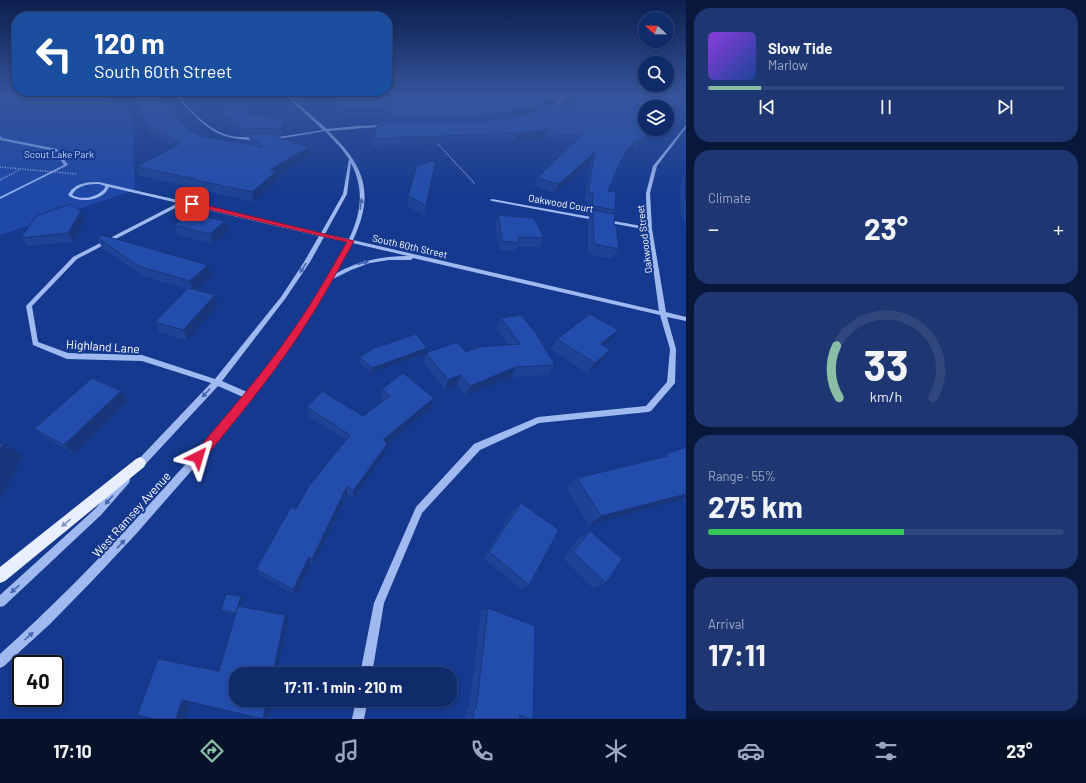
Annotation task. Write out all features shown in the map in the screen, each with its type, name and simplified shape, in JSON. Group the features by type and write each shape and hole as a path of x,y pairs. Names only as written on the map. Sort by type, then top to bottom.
{"main road":[{"path":"0,576 140,463"}],"street":[{"path":"209,129 213,132 225,136 246,139 262,139"},
{"name":"West Ramsey Avenue","path":"0,662 34,632 122,544 198,457 249,396 294,336 329,281 351,241 359,219 362,203 362,188 360,174 340,144 323,129"},
{"path":"270,140 349,129"},
{"name":"Oakwood Street","path":"367,667 379,603 419,510 477,447 538,420 648,409 671,382 673,349 663,314 650,229 648,192 655,166 684,129"},
{"path":"0,602 98,512 140,463 217,382 283,298 307,262 345,194 350,160"},
{"name":"South 60th Street","path":"107,185 108,188 103,193 92,197 80,199 70,195 72,190 76,188 87,184 99,183 686,319"},
{"name":"Oakwood Court","path":"492,200 650,229"},
{"name":"Highland Lane","path":"183,202 75,258 29,306 35,343 66,356 142,358 217,382 249,396"},
{"path":"329,281 345,269 373,261 407,258 431,259"},
{"path":"358,719 361,707"}],"path":[{"path":"436,142 475,184"},
{"path":"0,167 81,174"},
{"path":"0,180 21,169"}],"green space":[{"name":"Scout Lake Park","path":"0,129 133,129 135,190 0,235"}],"building":[{"path":"151,129 188,129 202,136 263,147 248,134 278,133 276,137 309,147 270,170 277,171 252,192 136,167 181,143"},
{"path":"376,129 638,129 638,136 645,136 640,141 637,140 628,149 619,164 608,191 616,192 615,210 592,206 593,193 588,193 595,152 559,184 537,178 583,134 563,135 548,129 518,134 372,139 377,132 373,132"},
{"path":"436,160 426,206 408,196 417,166"},
{"path":"70,204 81,211 68,233 21,238 36,216"},
{"path":"593,210 615,214 614,225 616,226 619,249 594,244"},
{"path":"190,213 225,221 210,234 174,225"},
{"path":"498,215 534,218 544,238 518,237 519,243 502,241"},
{"path":"102,235 208,265 190,281 138,266 97,237"},
{"path":"188,288 215,295 183,330 155,322"},
{"path":"590,314 618,330 601,344 610,350 595,363 557,339"},
{"path":"521,315 535,332 555,365 516,367 470,386 460,375 448,380 426,353 457,342 466,352 479,347 520,344 501,318"},
{"path":"416,334 427,348 372,368 359,357 372,349"},
{"path":"403,373 434,398 383,440 388,443 353,491 347,486 312,559 309,557 293,590 256,569 291,507 296,509 309,486 350,435 307,407 322,391 363,416 390,396 382,389"},
{"path":"92,378 121,391 64,445 34,429"},
{"path":"0,443 4,443 0,451"},
{"path":"686,447 686,494 601,516 577,478 668,456 666,454"},
{"path":"521,503 559,530 529,585 489,552"},
{"path":"590,531 622,559 606,583 573,552"},
{"path":"226,594 241,596 236,613 221,610"},
{"path":"238,606 285,615 274,667 229,667 229,707 266,707 263,719 182,700 176,719 155,719 137,715 158,659 219,671"},
{"path":"488,608 535,626 533,719 520,715 519,719 473,719 474,708 476,709"}],"waterway":[{"path":"0,136 1,139 56,150 66,165 0,198"}],"route":[{"path":"192,204 351,241 320,297 294,336 249,396 198,457"}]}
